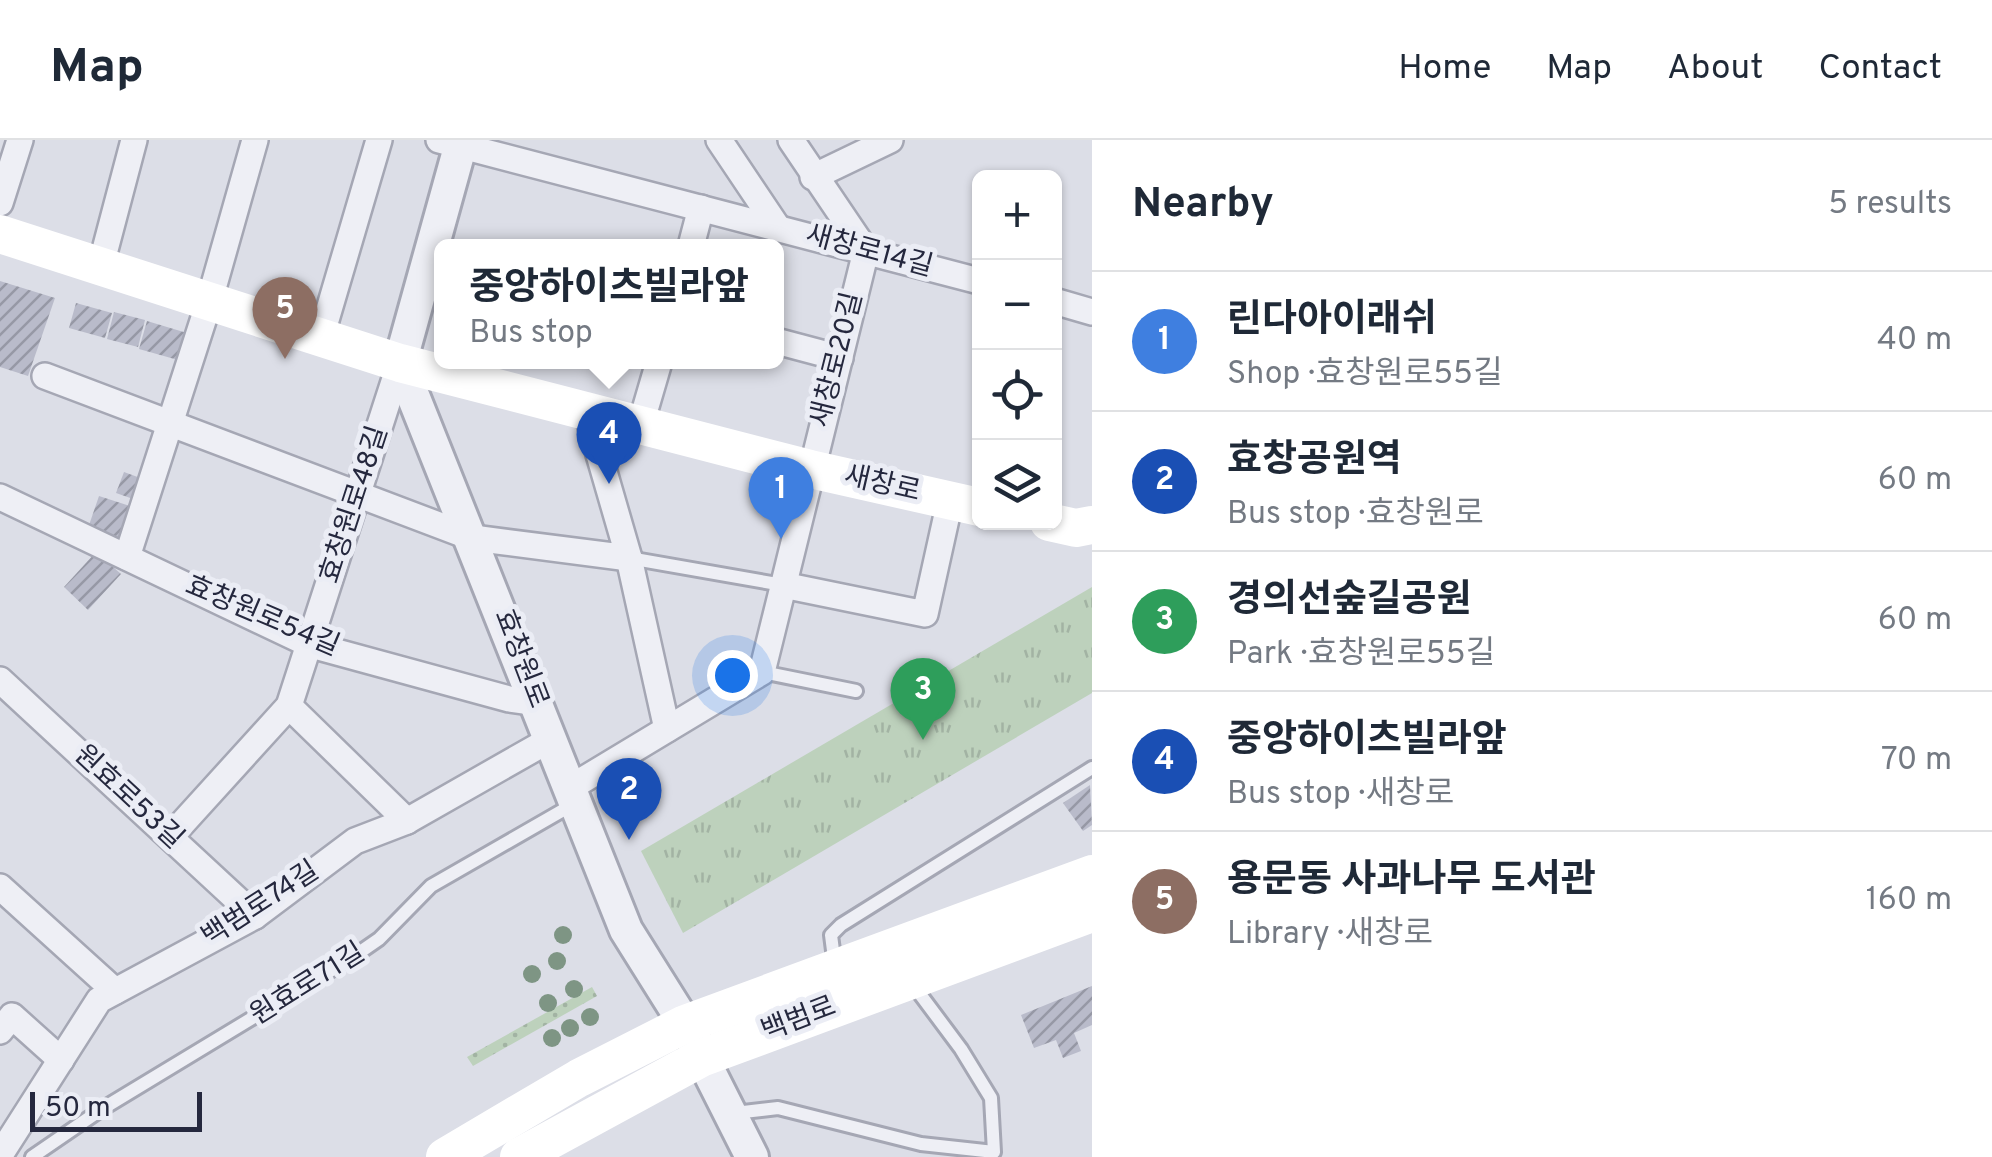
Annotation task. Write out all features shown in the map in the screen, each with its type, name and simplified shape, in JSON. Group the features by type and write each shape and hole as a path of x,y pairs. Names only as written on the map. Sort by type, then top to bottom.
{"main road":[{"name":"새창로","path":"0,234 400,363 810,470 965,504"},
{"path":"1062,525 1076,528 1092,525"},
{"name":"백범로","path":"444,1157 514,1146 693,1041 871,975 1092,874"},
{"name":"백범로","path":"871,975 1092,914"}],"street":[{"path":"0,203 20,140"},
{"path":"101,264 134,140"},
{"path":"127,557 210,300 255,140"},
{"path":"321,336 378,140"},
{"path":"720,140 778,228"},
{"path":"791,140 813,178 866,251"},
{"path":"813,178 890,140"},
{"path":"400,363 454,142"},
{"name":"새창로14길","path":"454,142 972,280"},
{"path":"693,239 701,208"},
{"name":"새창로20길","path":"762,672 866,251"},
{"path":"1062,303 1090,310"},
{"path":"784,344 840,358"},
{"name":"효창원로48길","path":"170,837 289,706 400,363"},
{"name":"효창원로","path":"400,363 626,930 693,1041 726,1114 752,1157"},
{"path":"640,426 657,369"},
{"path":"45,376 472,538 629,558"},
{"path":"588,412 629,558 667,729"},
{"name":"효창원로54길","path":"0,497 311,644 509,700 537,703"},
{"path":"783,585 925,614 965,504"},
{"path":"571,796 667,729 762,672"},
{"name":"원효로53길","path":"0,680 255,916"},
{"path":"289,706 407,821"},
{"name":"백범로74길","path":"0,1155 99,1000 255,916 355,841 407,821 551,739"},
{"path":"0,887 115,991"},
{"path":"0,1031 12,1016 61,1060"}],"lane":[{"path":"629,558 783,585"},
{"path":"762,672 856,691"},
{"name":"백범로","path":"871,975 830,948 831,934 1092,768"},
{"name":"원효로71길","path":"32,1157 102,1109 353,957 378,940 431,886 571,796"},
{"path":"726,1114 778,1108 922,1144 994,1152 990,1098 961,1049 871,975"}],"green space":[{"path":"1092,587 1092,693 683,933 641,851"},
{"path":"592,987 597,996 473,1066 467,1057"}],"building":[{"path":"0,281 55,298 28,376 0,367"},
{"path":"76,303 112,313 105,338 69,328"},
{"path":"114,312 145,320 138,347 107,339"},
{"path":"147,321 187,333 178,360 139,349"},
{"path":"124,472 143,479 136,500 116,493"},
{"path":"99,496 133,507 121,544 88,528"},
{"path":"96,552 121,574 88,610 64,587"},
{"path":"1090,785 1092,825 1083,831 1063,803"},
{"path":"1092,986 1092,1025 1074,1033 1081,1051 1063,1058 1056,1040 1034,1048 1021,1015"}],"place":[{"name":"용문동 사과나무 도서관","path":"285,359"},
{"name":"중앙하이츠빌라앞","path":"609,484"},
{"name":"린다아이래쉬","path":"781,539"},
{"name":"경의선숲길공원","path":"923,740"},
{"name":"효창공원역","path":"629,840"}]}
